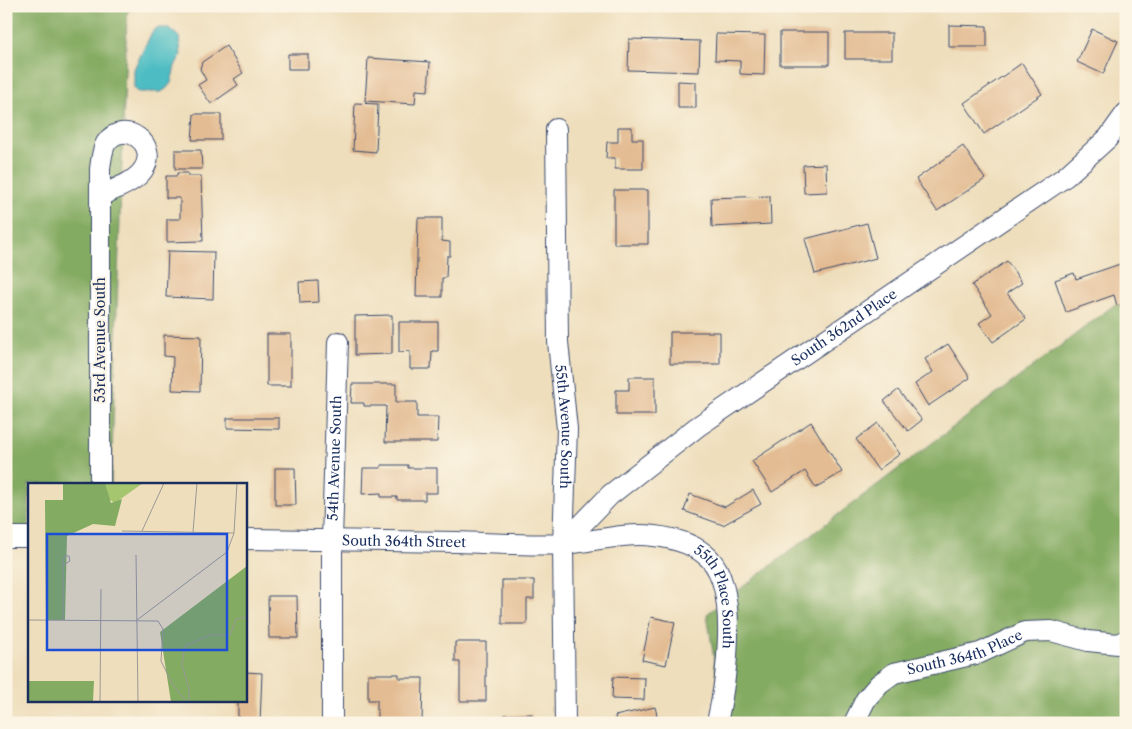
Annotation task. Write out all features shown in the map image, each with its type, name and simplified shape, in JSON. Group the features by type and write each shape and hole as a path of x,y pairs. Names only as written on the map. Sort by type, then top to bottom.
{"street":[{"name":"South 362nd Place","path":"563,544 610,495 697,427 1066,177 1108,138 1126,114"},
{"name":"55th Avenue South","path":"556,129 558,342 566,429 563,544 565,723"},
{"name":"53rd Avenue South","path":"100,196 100,483"},
{"name":"54th Avenue South","path":"332,723 332,540 338,342"},
{"name":"55th Place South","path":"563,544 652,535 685,543 706,554 713,562 720,573 724,587 728,625 724,682 717,723"},
{"path":"6,537 28,537"},
{"name":"South 364th Street","path":"246,539 563,544"},
{"name":"South 364th Place","path":"854,723 866,699 879,684 894,673 980,653 1024,632 1051,631 1088,641 1118,644 1126,640"}],"green space":[{"path":"6,6 138,6 127,12 111,483 28,483 28,537 6,537"},
{"path":"1126,296 1126,723 724,723 707,614"}],"water":[{"path":"157,28 169,28 179,37 181,55 175,66 171,83 166,89 161,92 138,92 134,88 134,69 152,32"}],"building":[{"path":"949,25 987,26 987,47 949,47"},
{"path":"1092,29 1118,41 1103,74 1077,62"},
{"path":"780,32 829,32 829,65 780,65"},
{"path":"845,33 892,33 892,59 845,59"},
{"path":"716,34 765,35 764,75 740,74 740,61 715,60"},
{"path":"629,39 700,41 699,72 628,70"},
{"path":"226,46 243,73 234,79 238,85 211,104 198,85 206,80 200,69 202,62"},
{"path":"288,54 308,54 308,69 288,69"},
{"path":"368,58 430,62 428,91 416,90 415,104 365,101"},
{"path":"1022,63 1042,94 984,134 964,103"},
{"path":"678,81 696,82 696,108 678,108"},
{"path":"355,103 378,104 376,152 353,150"},
{"path":"194,114 221,114 221,140 192,140"},
{"path":"618,127 632,127 632,139 643,139 643,169 615,169 615,158 606,158 607,142 618,142"},
{"path":"963,146 985,179 937,211 916,179"},
{"path":"175,150 201,150 202,169 175,169"},
{"path":"826,164 827,192 804,193 803,165"},
{"path":"177,173 188,173 188,176 201,176 203,241 167,242 167,219 180,219 180,198 166,198 166,176 177,176"},
{"path":"614,190 648,190 648,244 614,244"},
{"path":"770,196 771,224 712,227 711,198"},
{"path":"418,218 442,218 442,241 450,242 450,256 447,256 446,278 442,278 442,297 416,297"},
{"path":"867,223 876,258 815,274 805,239"},
{"path":"168,251 214,252 213,299 166,297"},
{"path":"1007,261 1022,283 1007,293 1026,319 993,342 979,323 992,314 972,285"},
{"path":"1126,262 1126,303 1117,306 1114,295 1066,312 1055,280 1074,273 1076,279"},
{"path":"318,281 319,302 300,303 299,282"},
{"path":"392,315 392,354 355,355 355,316"},
{"path":"399,322 438,322 438,351 432,351 431,369 410,369 410,351 399,352"},
{"path":"670,332 720,332 720,364 670,364"},
{"path":"267,334 291,334 291,386 267,386"},
{"path":"164,335 201,336 200,391 172,390 173,357 164,356"},
{"path":"948,344 970,378 928,406 915,384 933,372 925,359"},
{"path":"629,377 655,377 655,415 616,415 616,390 629,390"},
{"path":"352,384 396,384 396,402 417,402 417,417 438,417 437,442 385,442 386,406 364,406 364,403 351,403"},
{"path":"898,390 922,420 908,431 884,401"},
{"path":"227,418 279,418 279,429 227,428"},
{"path":"811,422 842,472 816,488 805,471 772,492 752,461"},
{"path":"878,423 900,454 878,470 856,439"},
{"path":"381,465 408,465 408,468 437,468 437,493 425,493 425,500 397,500 397,497 381,497 381,493 362,494 363,468 381,468"},
{"path":"275,468 295,468 296,505 275,505"},
{"path":"753,490 761,504 723,525 684,511 690,494 725,507"},
{"path":"502,580 534,580 534,599 527,599 527,624 502,624"},
{"path":"268,596 297,596 298,638 269,638"},
{"path":"651,617 675,622 666,665 642,660"},
{"path":"455,642 486,642 486,701 460,701 460,662 455,662"},
{"path":"246,672 262,673 260,723 238,722 238,702 246,702"},
{"path":"368,674 399,674 399,678 423,678 422,723 377,723 377,700 368,700"},
{"path":"613,677 645,678 644,700 612,699"},
{"path":"655,707 659,723 616,723 615,716"},
{"path":"532,714 532,723 504,723 504,715"}]}
